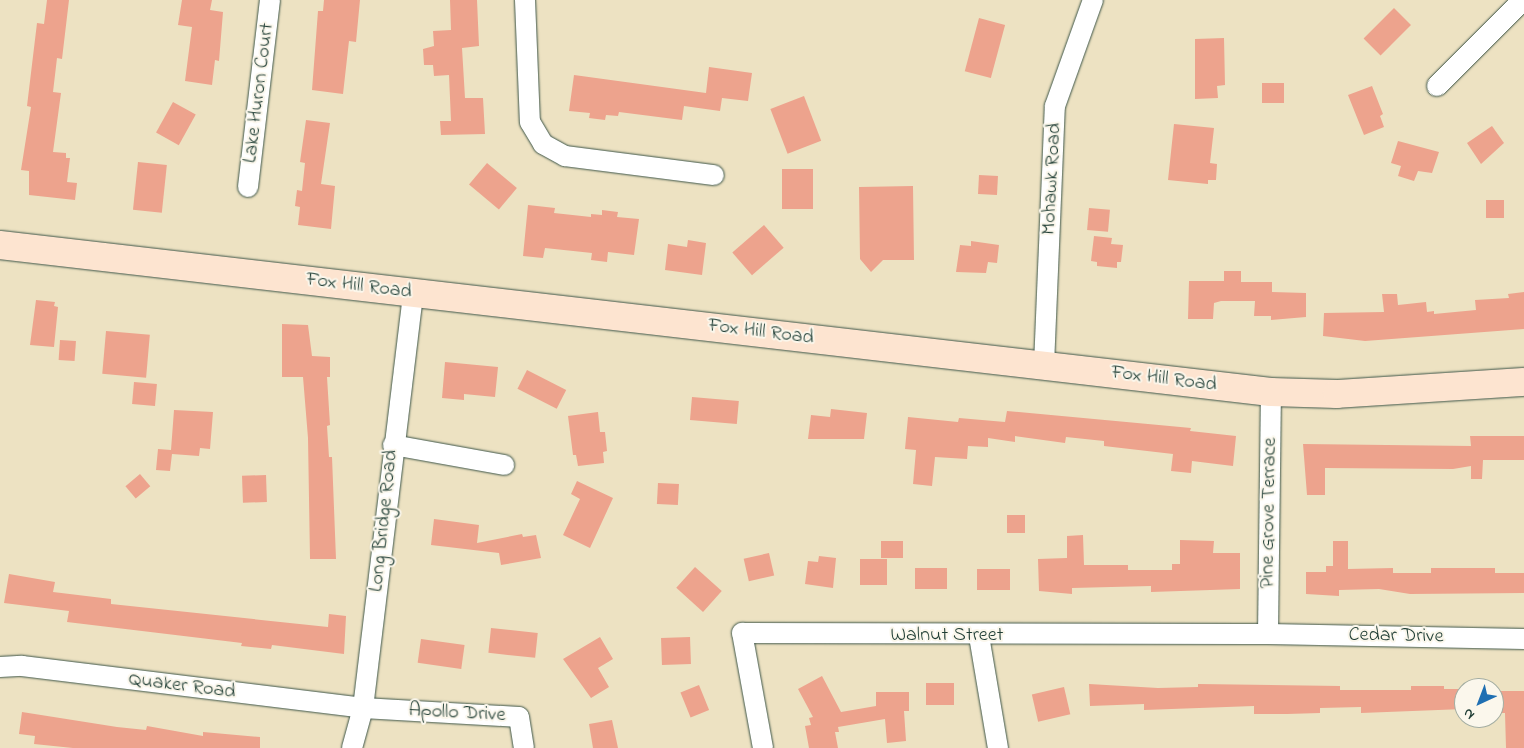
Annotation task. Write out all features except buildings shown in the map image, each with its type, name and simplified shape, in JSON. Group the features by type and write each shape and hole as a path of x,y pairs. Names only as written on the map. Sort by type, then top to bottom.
{"main road":[{"name":"Fox Hill Road","path":"0,244 412,293 1044,364 1271,392 1337,394 1524,382"}],"street":[{"name":"Lake Huron Court","path":"248,187 270,0"},
{"path":"525,0 530,122 543,144 565,156 714,175"},
{"name":"Mohawk Road","path":"1044,364 1055,106 1093,0"},
{"path":"1437,86 1523,0"},
{"name":"Long Bridge Road","path":"352,748 363,708 412,293"},
{"name":"Pine Grove Terrace","path":"1268,634 1271,392"},
{"path":"393,445 504,465"},
{"name":"Walnut Street","path":"762,748 742,633 979,636 1268,634"},
{"name":"Cedar Drive","path":"1268,634 1524,639"},
{"path":"979,636 998,748"},
{"name":"Quaker Road","path":"0,666 22,666 363,708"},
{"name":"Apollo Drive","path":"363,708 519,717 524,748"}]}
